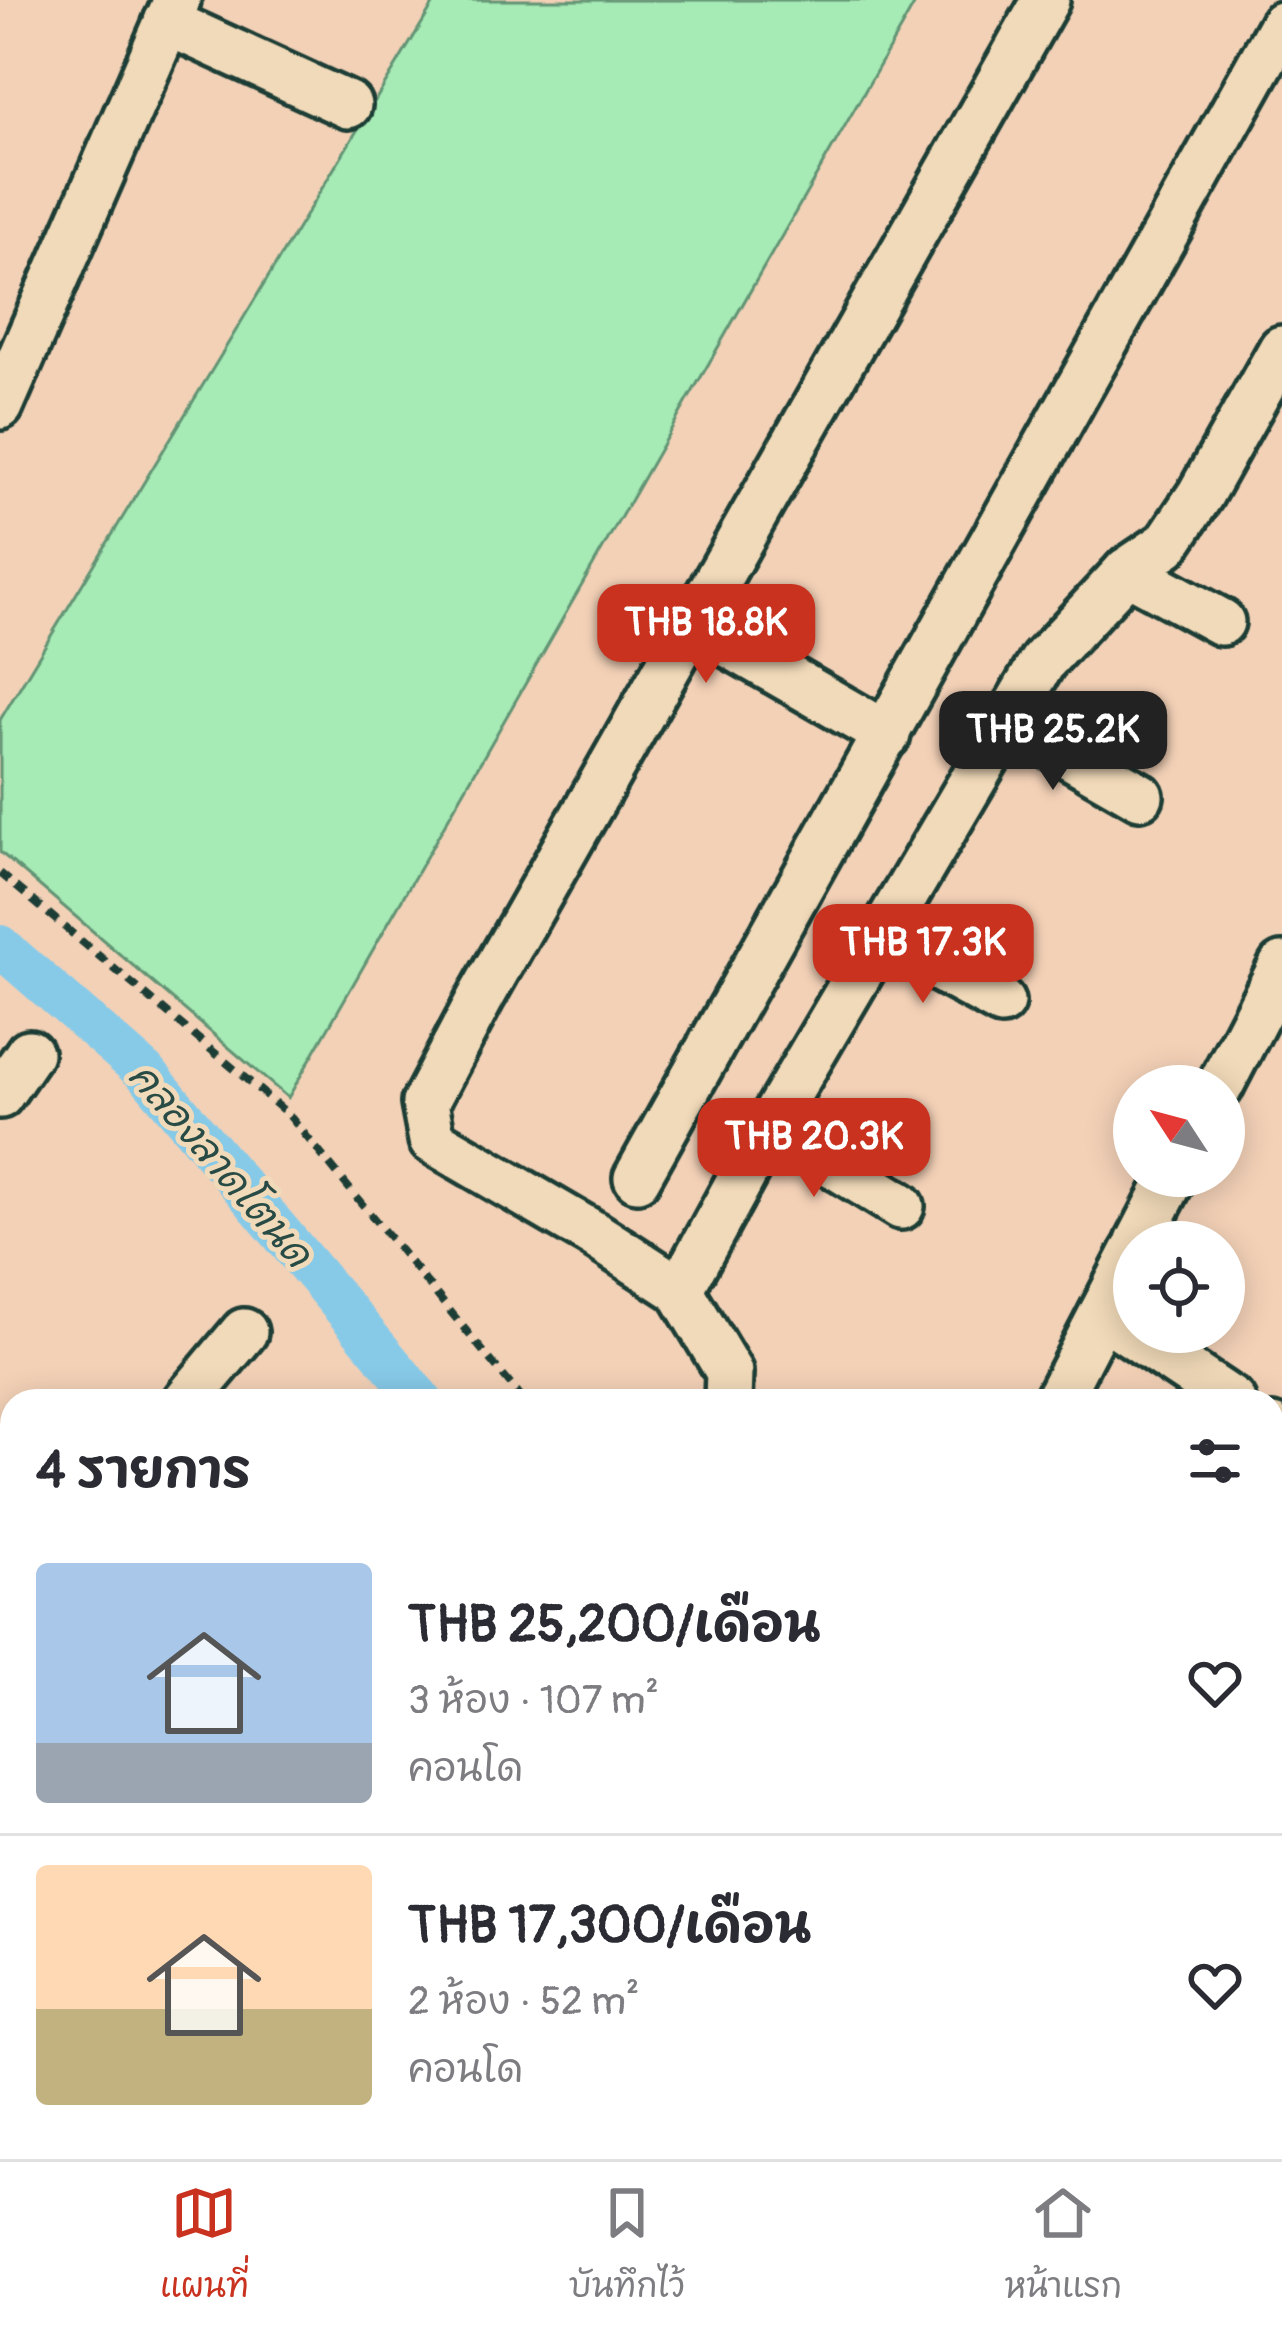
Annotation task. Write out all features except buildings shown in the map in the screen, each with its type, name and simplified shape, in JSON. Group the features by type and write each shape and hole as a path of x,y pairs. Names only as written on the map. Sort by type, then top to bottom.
{"street":[{"path":"729,1389 730,1372 680,1290 432,1140 425,1103 1046,0"},
{"path":"0,406 172,11 348,105"},
{"path":"637,1178 1282,25"},
{"path":"680,1290 770,1125 884,938 1042,661 1127,571 1167,544 1282,349"},
{"path":"1127,571 1221,622"},
{"path":"694,624 887,735"},
{"path":"1006,719 1139,796"},
{"path":"884,938 1001,1002"},
{"path":"1231,1065 1282,966"},
{"path":"0,1095 29,1053"},
{"path":"770,1125 901,1206"},
{"path":"1064,1389 1113,1293"},
{"path":"1102,1314 1214,1389"},
{"path":"196,1389 244,1332"}],"path":[{"path":"0,873 288,1114 514,1389"}],"green space":[{"path":"436,0 917,0 288,1098 0,852 0,720"}],"waterway":[{"name":"คลองลาดโตนด","path":"0,946 148,1075 412,1389"}]}
